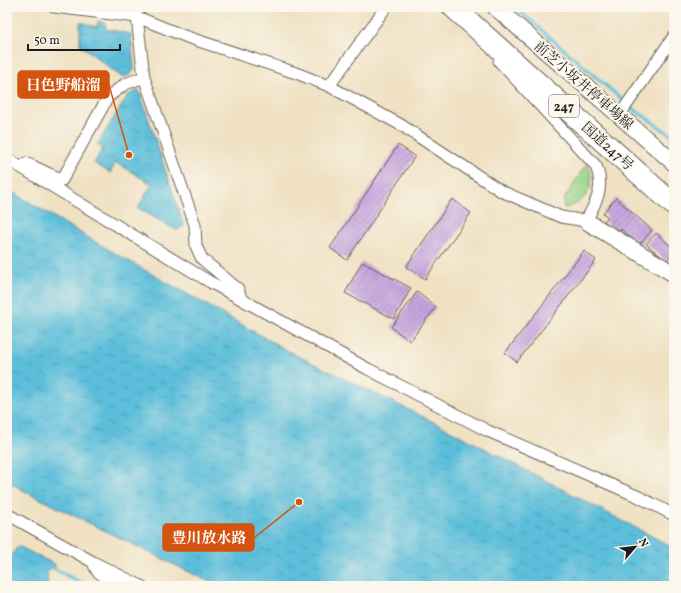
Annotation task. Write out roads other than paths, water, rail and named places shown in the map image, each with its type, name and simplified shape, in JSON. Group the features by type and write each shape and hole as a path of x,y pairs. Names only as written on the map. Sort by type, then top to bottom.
{"highway":[{"name":"国道247号","path":"455,8 674,205"}],"main road":[{"name":"前芝小坂井停車場線","path":"495,7 674,163"},
{"path":"586,221 674,274"}],"street":[{"path":"54,7 121,11 187,37 268,63 329,86 401,125 501,191 561,217 586,221 596,202 600,186 596,166 503,65 460,24 455,8"},
{"path":"329,86 386,7"},
{"path":"137,17 144,77 195,225 196,246 202,259 238,289 242,299"},
{"path":"619,116 674,36"},
{"path":"11,162 24,163 62,180 108,97 125,84 144,77"},
{"path":"11,162 210,282 368,369 469,422 639,497 674,515"},
{"path":"7,514 93,562 141,586"},
{"path":"93,562 97,571 117,586"}],"water":[{"path":"98,21 105,23 106,29 131,34 134,69 131,74 123,78 80,45 80,22 97,27"},
{"path":"139,90 184,226 176,230 138,208 152,184 116,163 110,173 94,163 103,148 97,145 128,95"},
{"path":"7,189 104,247 292,353 444,427 674,548 674,586 218,586 30,494 7,481"},
{"path":"18,546 56,565 47,571 48,586 7,586 7,563"}],"waterway":[{"path":"515,7 626,103"},
{"path":"632,108 674,137"},
{"path":"7,486 10,478"},
{"path":"53,568 87,586"}],"place":[{"name":"日色野船溜","path":"129,155"},
{"name":"豊川放水路","path":"299,502"}]}
